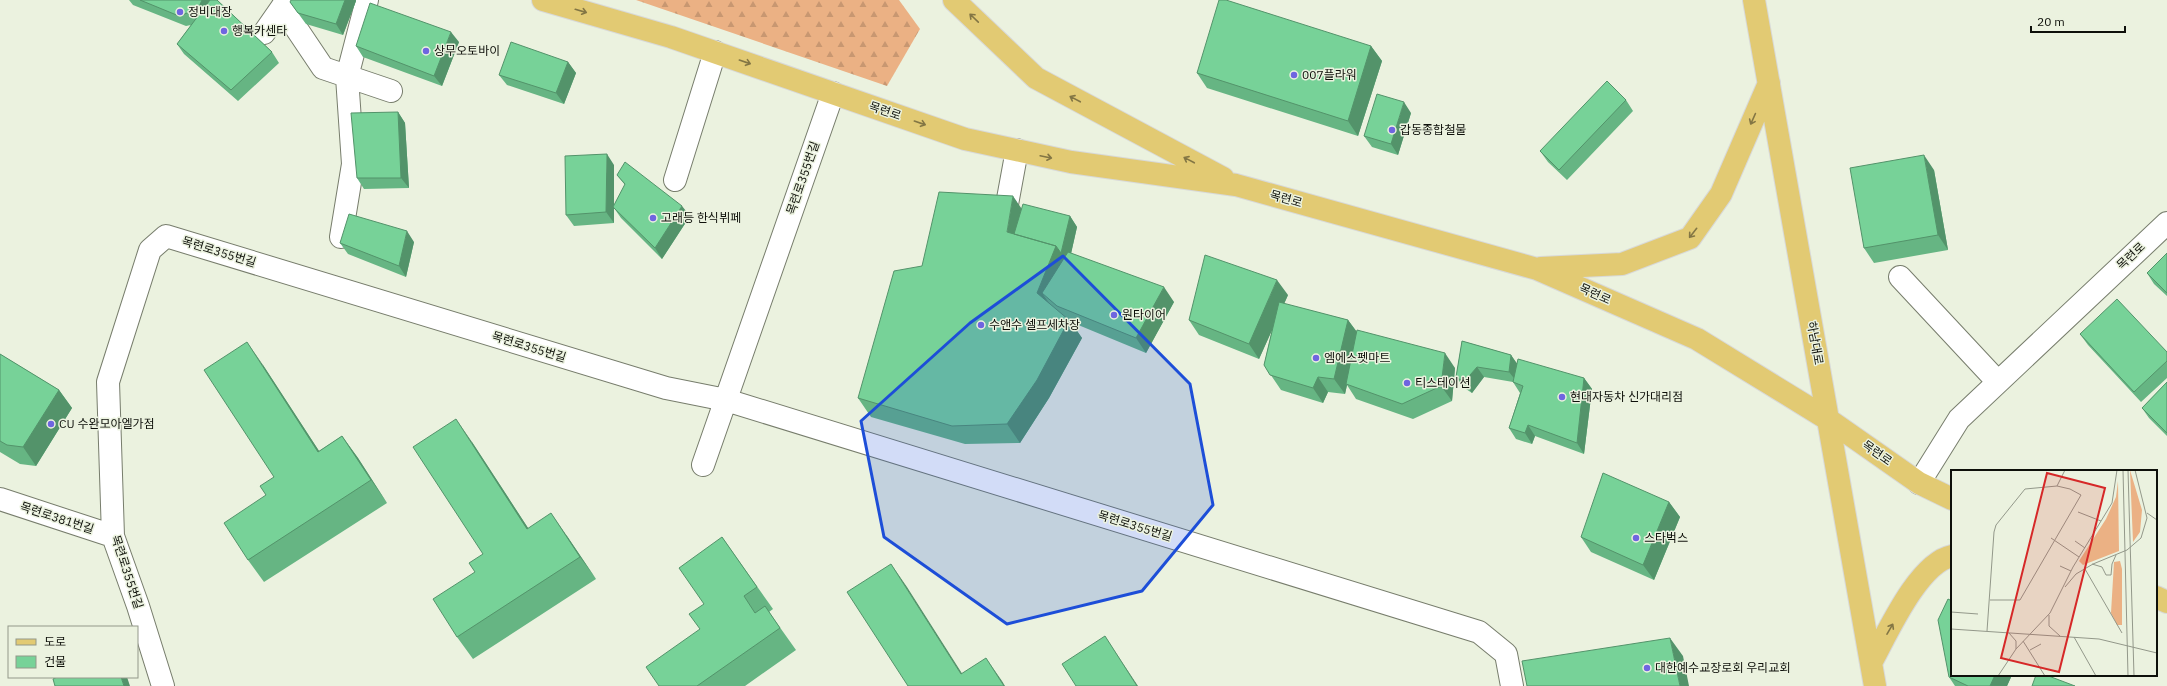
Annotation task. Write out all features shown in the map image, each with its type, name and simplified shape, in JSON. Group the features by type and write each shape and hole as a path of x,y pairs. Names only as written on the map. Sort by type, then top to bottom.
{"main road":[{"name":"목련로","path":"543,0 671,37 966,139 1071,162 1236,185 1537,269 1697,339 1829,420 1919,483 1951,499"},
{"name":"목련로","path":"955,0 1036,78 1236,185"},
{"name":"하남대로","path":"1754,0 1875,686"},
{"path":"1537,269 1622,264 1690,238 1721,194 1769,83"},
{"path":"1871,663 1917,581 1939,561 1951,556"},
{"path":"2157,597 2167,602"}],"street":[{"path":"341,237 354,164 347,77 367,0"},
{"path":"264,33 285,4 324,68 391,91"},
{"path":"675,180 715,52"},
{"name":"목련로355번길","path":"703,465 833,93"},
{"path":"999,249 1017,150"},
{"name":"목련로","path":"1919,483 1960,418 2167,223"},
{"name":"목련로355번길","path":"163,686 138,606 113,536 108,382 150,250 166,236 666,388 726,400 1479,632 1506,654 1512,686"},
{"path":"1900,277 1998,381"},
{"name":"목련로381번길","path":"0,499 113,536"}],"highlighted area":[{"path":"1063,256 1190,384 1213,505 1142,591 1007,624 884,537 861,421 970,323"}],"green space":[{"path":"636,0 899,0 920,29 887,86"}],"building":[{"path":"140,0 202,0 198,9 179,16"},
{"name":"행복카센타","path":"210,0 217,0 272,52 231,90 177,44"},
{"path":"291,0 345,0 336,24 298,13 290,2"},
{"name":"007플라워","path":"1219,0 1226,0 1371,46 1348,121 1197,73"},
{"path":"370,3 451,32 434,76 356,46"},
{"path":"511,42 568,62 556,93 499,75"},
{"path":"1607,81 1626,100 1559,170 1540,151"},
{"path":"1377,94 1404,102 1391,144 1364,136"},
{"path":"398,112 401,178 357,178 351,113"},
{"path":"607,154 606,212 566,215 565,156"},
{"path":"1924,155 1938,235 1864,248 1850,168"},
{"path":"625,162 682,206 655,248 613,207 625,184 617,175"},
{"name":"수앤수 셀프세차장","path":"939,192 1013,196 1007,232 1056,246 1037,293 1069,320 1037,380 1007,424 952,426 858,398 894,271 922,266"},
{"path":"1023,204 1070,216 1061,253 1056,246 1014,234"},
{"path":"349,214 407,231 399,266 340,243"},
{"name":"원타이어","path":"1068,252 1164,287 1136,338 1057,306 1042,293"},
{"path":"2167,253 2167,293 2147,273"},
{"path":"1205,255 1277,280 1249,344 1189,320"},
{"path":"2117,299 2167,352 2167,361 2134,392 2080,334"},
{"name":"엠에스펫마트","path":"1279,302 1348,320 1334,379 1318,377 1313,388 1270,375 1264,365"},
{"name":"티스테이션","path":"1357,330 1445,353 1441,386 1402,404 1346,384"},
{"path":"1462,341 1511,355 1509,372 1477,367 1464,382 1456,377"},
{"path":"247,342 318,452 342,436 371,480 248,560 224,523 266,495 260,486 274,477 204,370"},
{"path":"0,354 59,390 23,447 7,445 0,441"},
{"path":"1518,359 1584,378 1577,443 1528,425 1525,433 1509,428 1523,386 1513,382"},
{"path":"2167,382 2167,433 2142,408"},
{"path":"456,419 527,529 551,513 580,557 457,637 433,599 475,572 469,563 483,554 413,447"},
{"path":"1603,473 1669,502 1643,565 1581,537"},
{"path":"722,537 757,587 744,596 755,613 765,606 780,628 697,686 659,686 646,667 700,629 689,614 704,604 679,568"},
{"path":"891,564 961,674 986,658 1004,686 908,686 847,592"},
{"path":"1948,599 1951,600 1951,676 1995,676 1990,686 1968,686 1949,677 1938,620"},
{"path":"1105,636 1137,686 1076,686 1062,664"},
{"path":"1670,638 1680,686 1527,686 1522,661"},
{"path":"2036,676 2049,676 2075,686 2032,686"},
{"path":"121,678 124,686 55,686 53,679"}],"place":[{"name":"정비대장","path":"180,12"},
{"name":"행복카센타","path":"224,31"},
{"name":"상무오토바이","path":"426,51"},
{"name":"007플라워","path":"1294,75"},
{"name":"갑동종합철물","path":"1392,130"},
{"name":"고래등 한식뷔페","path":"653,218"},
{"name":"원타이어","path":"1114,315"},
{"name":"수앤수 셀프세차장","path":"981,325"},
{"name":"엠에스펫마트","path":"1316,358"},
{"name":"티스테이션","path":"1407,383"},
{"name":"현대자동차 신가대리점","path":"1562,397"},
{"name":"CU 수완모아엘가점","path":"51,424"},
{"name":"스타벅스","path":"1636,538"},
{"name":"대한예수교장로회 우리교회","path":"1647,668"}]}
